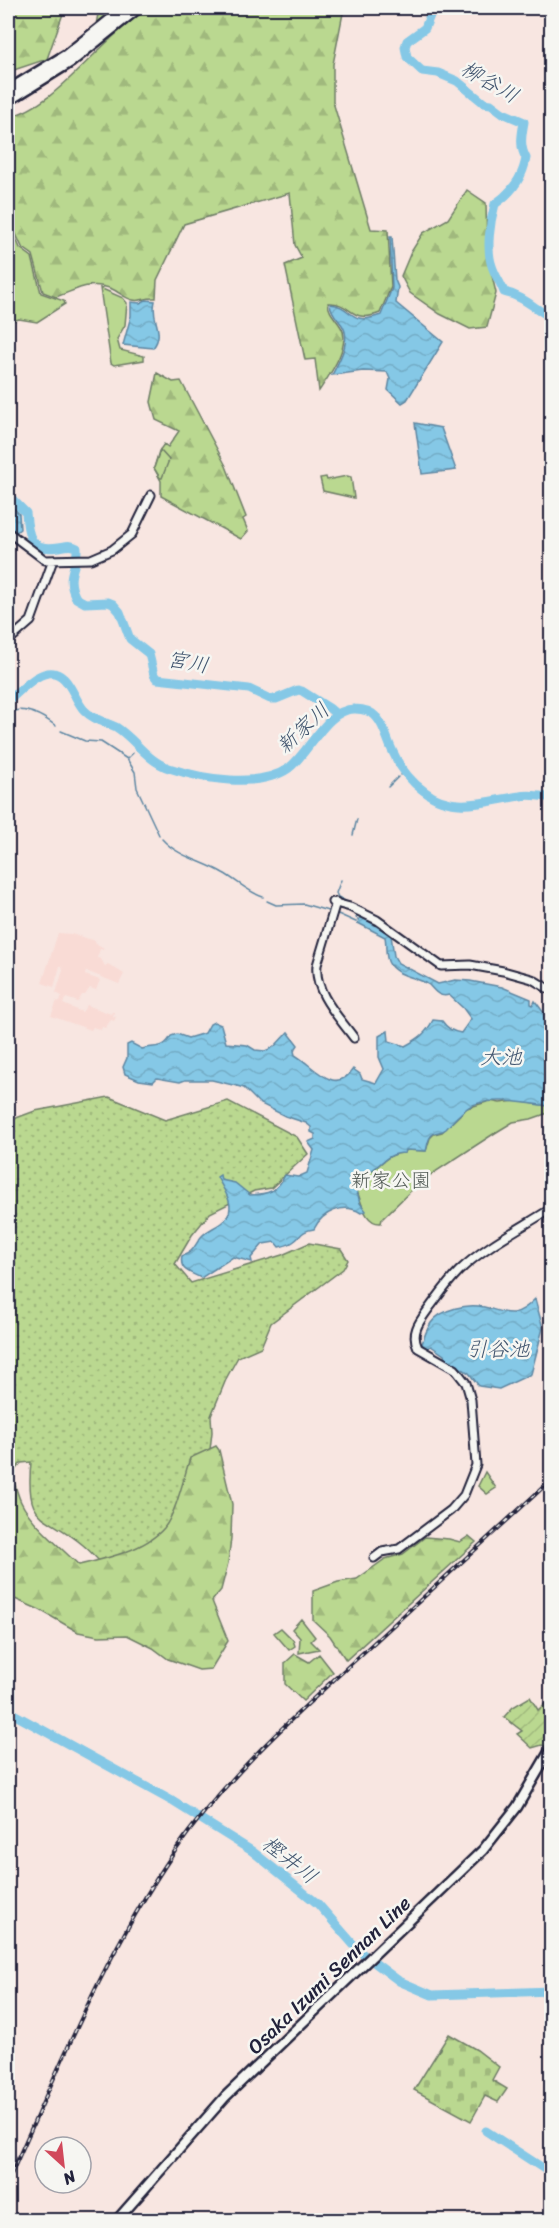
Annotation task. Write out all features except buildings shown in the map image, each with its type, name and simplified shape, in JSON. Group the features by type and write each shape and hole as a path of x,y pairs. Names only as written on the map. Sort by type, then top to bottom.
{"highway":[{"path":"8,92 67,55 126,8"},
{"path":"8,100 71,61 137,8"}],"main road":[{"name":"Osaka Izumi Sennan Line","path":"117,2220 225,2097 483,1850 517,1807 552,1747"}],"street":[{"path":"8,532 40,558 83,560 98,557 112,550 132,534 151,495"},
{"path":"8,641 31,621 52,560"},
{"path":"354,1038 321,992 316,976 334,902 359,911 394,930 441,966 470,965 503,970 532,979 552,991"},
{"path":"374,1558 382,1552 399,1550 452,1510 464,1495 476,1465 471,1400 466,1383 455,1370 418,1348 414,1336 417,1326 460,1270 482,1253 552,1208"}],"shaded area":[{"path":"58,933 72,934 96,941 95,943 104,948 100,949 97,958 101,959 105,966 108,964 124,974 119,984 86,971 85,975 100,980 96,990 90,988 78,1002 66,998 63,1004 82,1012 87,1005 111,1014 114,1012 113,1016 116,1017 114,1021 111,1020 101,1030 93,1027 91,1030 51,1016 57,1001 60,1002 62,996 56,993 63,970 62,966 60,966 54,987 42,983"}],"green space":[{"path":"8,8 65,8 47,59 8,72"},
{"path":"99,8 115,8 96,25"},
{"path":"147,8 344,8 333,64 333,102 371,229 388,230 391,287 380,313 370,316 357,315 342,306 328,303 331,313 344,334 344,342 338,360 319,391 315,359 305,360 285,265 302,258 295,245 290,193 184,224 157,280 156,298 133,300 112,289 96,285 83,287 56,297 43,292 33,255 22,247 15,232 8,234 8,117 22,113 47,98"},
{"path":"467,190 486,203 487,254 496,293 487,327 470,329 440,314 410,293 401,276 411,252 423,233 448,219"},
{"path":"14,234 20,248 32,257 41,293 64,301 65,304 37,322 19,319 8,322 11,306 8,290 8,236"},
{"path":"100,288 123,298 127,303 125,325 117,339 120,350 144,356 144,360 114,365 111,363"},
{"path":"157,373 173,382 181,381 226,466 246,517 243,519 248,531 241,539 161,496 161,481 154,468 159,451 164,444 168,447 179,431 156,420 151,402"},
{"path":"160,450 169,460 162,478 154,468"},
{"path":"326,477 327,480 351,477 354,498 323,491 320,478"},
{"path":"109,1097 165,1120 228,1101 297,1137 308,1154 271,1188 254,1191 210,1213 192,1235 175,1264 191,1283 282,1255 309,1243 341,1249 348,1260 343,1269 271,1323 261,1347 238,1357 211,1416 212,1432 205,1494 118,1583 88,1549 47,1521 34,1507 30,1483 31,1462 21,1463 8,1478 8,1121 35,1111"},
{"name":"新家公園","path":"490,1101 500,1103 515,1101 550,1106 551,1112 513,1122 421,1181 382,1219 381,1223 371,1220 365,1212 357,1191 366,1173 387,1158 405,1153 406,1150 426,1151 430,1138 442,1132 467,1108"},
{"path":"216,1446 219,1450 232,1504 228,1563 221,1590 212,1601 228,1641 211,1669 199,1670 168,1659 153,1648 127,1635 99,1636 78,1632 40,1610 8,1596 8,1467 25,1510 47,1535 79,1565 136,1548 156,1536 164,1528 172,1513 190,1458"},
{"path":"485,1472 496,1488 487,1494 478,1486"},
{"path":"469,1536 476,1542 346,1660 330,1636 313,1620 313,1591 338,1582 357,1579 385,1559 403,1554 425,1537 460,1542"},
{"path":"301,1619 315,1637 311,1641 319,1649 299,1653 300,1638 292,1629"},
{"path":"281,1628 293,1640 295,1646 289,1650 274,1633"},
{"path":"295,1654 309,1662 319,1654 333,1672 303,1701 285,1684 285,1663"},
{"path":"530,1697 538,1710 549,1700 551,1702 551,1741 548,1748 542,1745 532,1748 517,1734 522,1731 504,1717 513,1707"},
{"path":"449,2034 477,2050 499,2067 492,2080 507,2089 498,2102 485,2096 471,2121 414,2090"}],"water":[{"path":"390,237 392,237 395,280 398,287 396,303 443,342 407,400 402,403 388,390 390,379 387,372 363,371 332,375 346,337 330,304 343,308 362,319 381,315 392,288"},
{"path":"146,300 155,301 157,342 153,348 123,345 131,316 131,302 140,303"},
{"path":"415,423 441,428 456,470 422,474"},
{"path":"8,501 19,514 20,529 15,533 8,526"},
{"name":"大池","path":"360,916 391,935 394,956 398,963 438,984 455,980 470,981 502,987 531,999 533,1005 535,1001 544,1013 548,1106 505,1101 483,1102 474,1105 460,1114 446,1129 431,1136 426,1151 406,1150 405,1153 387,1158 366,1173 357,1191 360,1203 366,1211 361,1213 348,1208 334,1210 322,1218 314,1229 304,1232 291,1243 279,1247 275,1242 263,1244 251,1258 252,1262 233,1257 201,1278 184,1268 182,1256 191,1251 203,1235 227,1218 229,1200 217,1177 220,1175 221,1180 235,1183 250,1195 271,1191 279,1185 285,1175 298,1177 307,1173 314,1150 308,1142 315,1139 315,1134 311,1132 311,1127 306,1123 259,1103 244,1088 212,1080 180,1082 157,1078 153,1082 139,1080 125,1074 123,1067 127,1058 127,1045 131,1043 142,1049 159,1046 177,1034 188,1038 205,1033 210,1024 214,1022 221,1025 226,1043 247,1045 255,1050 265,1051 274,1047 288,1032 298,1045 294,1051 295,1055 324,1077 339,1080 346,1077 353,1069 360,1074 362,1079 376,1083 384,1069 379,1057 379,1036 388,1031 389,1041 405,1046 421,1036 433,1020 442,1021 450,1029 461,1033 471,1019 463,1008 449,995 440,995 425,982 394,969 387,959 385,937 358,923"},
{"name":"引谷池","path":"535,1299 543,1328 531,1374 499,1389 479,1386 469,1373 431,1346 425,1349 422,1344 431,1323 448,1311 478,1306 511,1313 522,1310"}],"waterway":[{"name":"柳谷川","path":"433,8 425,28 407,41 405,47 407,57 422,71 438,73 457,81 484,103 491,104 503,113 524,122 522,149 526,158 515,184 495,204 489,235 489,252 493,270 504,292 523,300 552,318"},
{"name":"宮川","path":"8,495 26,513 28,529 36,545 49,548 68,546 77,548 71,577 76,598 85,603 108,602 113,604 120,612 130,639 149,654 157,679 249,689 270,699 276,699 298,690 336,714"},
{"name":"新家川","path":"8,701 37,677 55,673 65,680 87,713 116,727 161,765 197,776 230,780 262,778 289,768 327,723 336,716 345,711 364,710 377,717 381,723 396,758 406,774 435,798 458,804 483,803 524,795 552,798"},
{"path":"8,714 20,710 32,712 56,726"},
{"path":"61,731 85,741 101,742 127,759 135,772 137,788 159,835"},
{"path":"128,758 133,753"},
{"name":"新家川","path":"401,775 404,771"},
{"path":"388,787 398,777"},
{"path":"353,835 357,819"},
{"path":"162,839 175,850 215,869 263,897"},
{"path":"341,880 336,893 338,897 360,909"},
{"path":"267,901 276,905 304,904 328,911"},
{"path":"338,914 358,923"},
{"path":"358,914 356,918 359,920"},
{"name":"樫井川","path":"8,1711 172,1801 252,1851 318,1904 359,1951 399,1981 432,1995 552,1991"},
{"path":"486,2131 552,2174"}],"railway":[{"path":"8,2181 105,1970 150,1890 196,1823 241,1770 289,1721 552,1479"}]}
